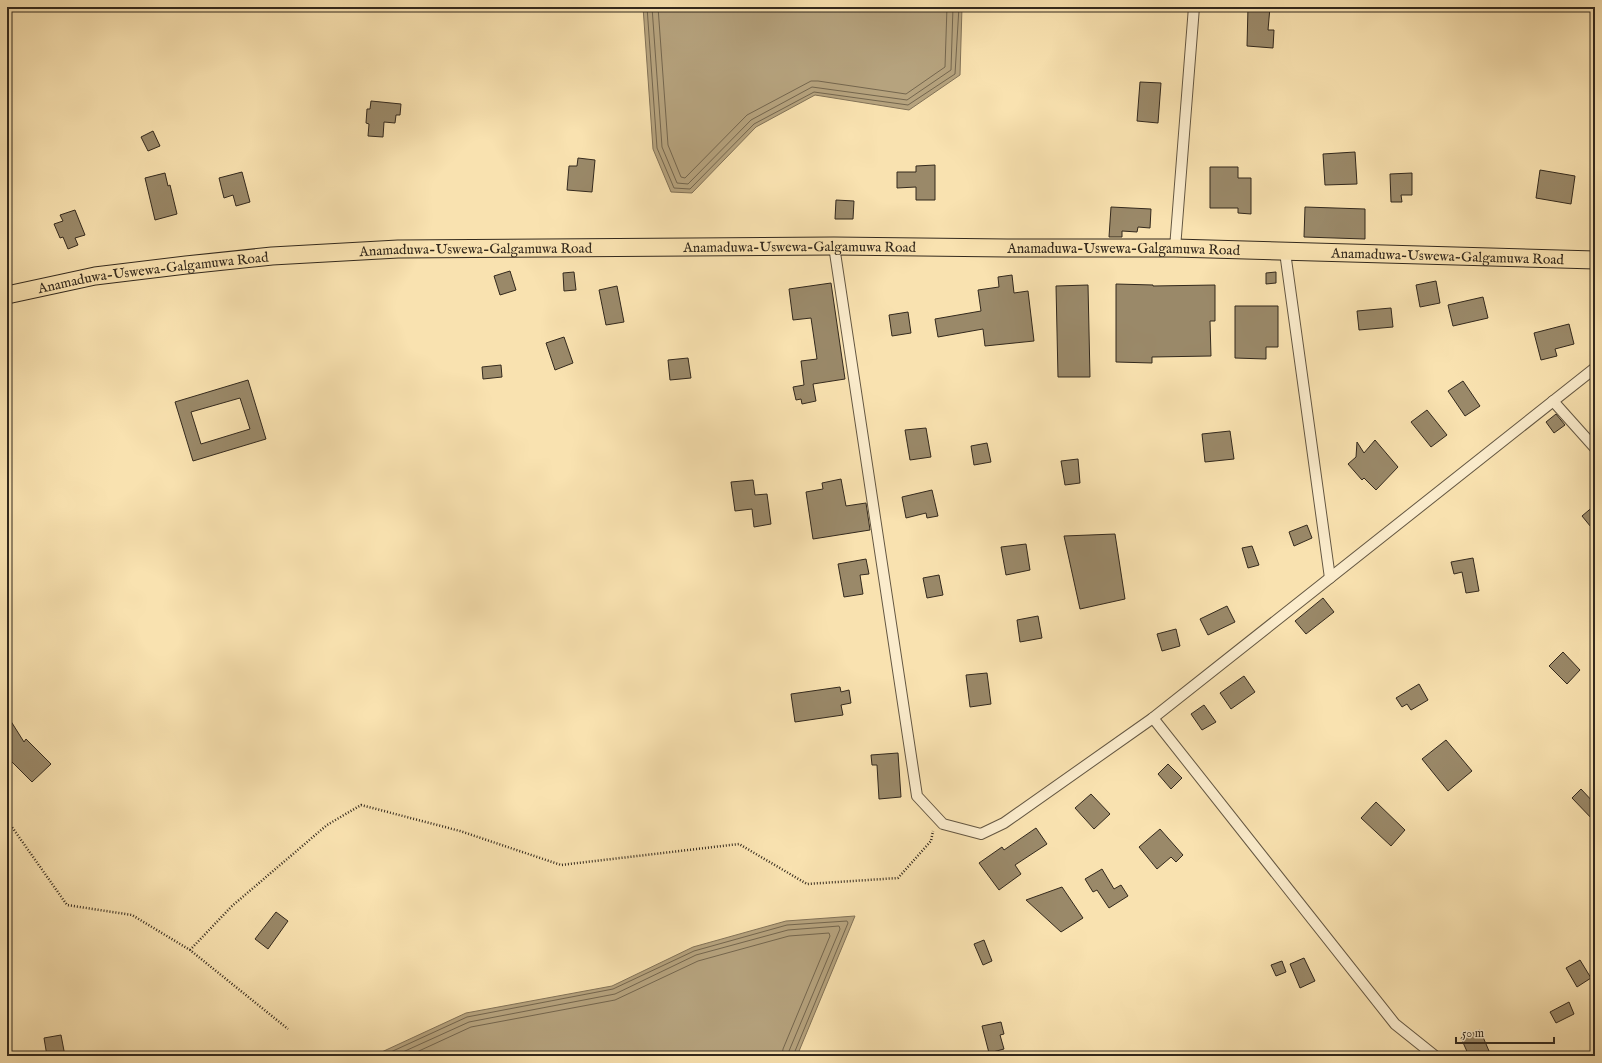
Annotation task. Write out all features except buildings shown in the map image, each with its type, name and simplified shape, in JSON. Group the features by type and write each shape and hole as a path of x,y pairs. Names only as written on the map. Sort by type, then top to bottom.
{"main road":[{"name":"Anamaduwa-Uswewa-Galgamuwa Road","path":"7,295 95,276 272,256 398,249 834,246 1176,248 1595,260"}],"street":[{"path":"1176,248 1194,7"},
{"path":"834,246 917,796 943,824 981,834 1004,823 1153,718 1595,368"},
{"path":"1285,252 1330,578"},
{"path":"1553,401 1595,448"},
{"path":"1153,718 1396,1024 1435,1056"}],"path":[{"path":"190,950 232,906 315,835 327,825 362,805 460,831 561,865 739,844 807,884 898,878 932,840 936,816"},
{"path":"7,820 67,905 132,915 190,950 288,1029"}],"water":[{"path":"643,7 962,7 960,75 909,110 815,95 756,127 692,193 671,192 653,149"},
{"path":"855,916 797,1056 373,1056 466,1013 612,986 693,947 786,921"}]}
